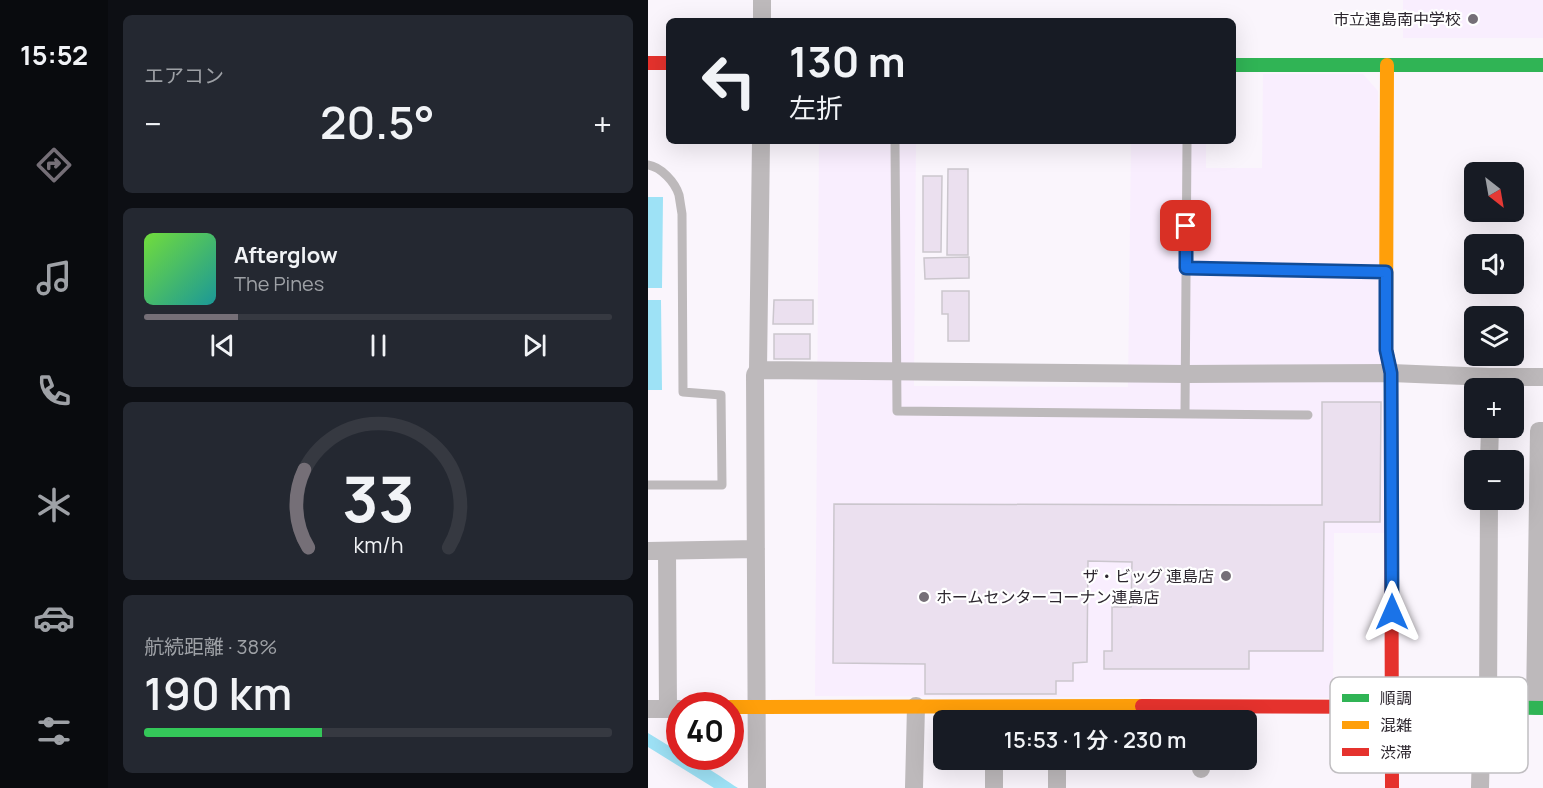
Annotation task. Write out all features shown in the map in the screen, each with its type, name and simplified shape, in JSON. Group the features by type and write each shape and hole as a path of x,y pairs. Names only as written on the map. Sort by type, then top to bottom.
{"street":[{"path":"762,0 762,18"},
{"path":"648,63 666,63"},
{"path":"1236,65 1543,65"},
{"path":"1387,65 1386,350 1391,373 1393,677"},
{"path":"757,788 756,375 758,370 761,144"},
{"path":"758,370 1186,374 1391,373 1464,380"},
{"path":"1524,379 1543,377"},
{"path":"1539,707 1539,431 1543,431"},
{"path":"1486,677 1489,510"},
{"path":"648,551 756,549"},
{"path":"667,551 673,692"},
{"path":"744,706 916,706 961,710"},
{"path":"914,788 916,706"},
{"path":"648,709 666,709"},
{"path":"1257,712 1330,710"},
{"path":"994,770 994,788"},
{"path":"1057,770 1057,788"},
{"path":"1392,773 1392,788"},
{"path":"1480,788 1481,773"}],"lane":[{"path":"895,144 897,411 1308,415"},
{"path":"1185,414 1187,144"},
{"path":"648,165 661,171 671,180 678,192 682,214 683,393 721,395 722,484 648,484"},
{"path":"1186,268 1386,272"}],"shaded area":[{"name":"市立連島南中学校","path":"1403,0 1543,0 1543,38 1403,38"},
{"path":"1263,74 1363,74 1378,91 1385,533 1334,533 1333,677 1330,677 1330,698 815,696 819,144 916,144 914,386 1128,387 1131,144 1206,144 1206,168 1262,168"}],"water":[{"path":"648,197 663,197 662,288 648,288"},
{"path":"648,300 661,300 662,390 648,390"},
{"path":"648,733 666,744 666,758 648,747"},
{"path":"685,770 710,770 738,788 714,788"}],"building":[{"path":"948,169 968,169 968,255 947,255"},
{"path":"923,176 942,176 941,252 923,252"},
{"path":"969,257 969,278 925,279 924,258"},
{"path":"942,291 969,291 969,341 948,341 948,314 942,314"},
{"path":"774,300 813,300 813,324 773,324"},
{"path":"774,334 810,334 810,359 774,359"},
{"path":"1322,402 1381,402 1380,522 1324,522 1323,651 1249,651 1249,669 1104,669 1104,651 1112,651 1112,607 1131,607 1132,562 1088,561 1087,662 1073,663 1073,681 1056,681 1056,694 925,694 925,664 833,663 834,504 1322,505"}],"traffic: fast":[{"path":"1236,65 1543,65"},
{"path":"1528,708 1543,708"}],"traffic: slow":[{"path":"1386,336 1387,65"},
{"path":"744,707 1142,706"}],"traffic: jam":[{"path":"648,63 666,63"},
{"path":"1386,336 1386,350 1391,373 1392,677"},
{"path":"1142,706 1330,707"},
{"path":"1392,773 1392,788"}],"place":[{"name":"市立連島南中学校","path":"1473,19"},
{"name":"ザ・ビッグ 連島店","path":"1226,576"},
{"name":"ホームセンターコーナン連島店","path":"924,597"}],"route":[{"path":"1186,226 1186,268 1386,272 1386,350 1391,373 1392,612"}]}
